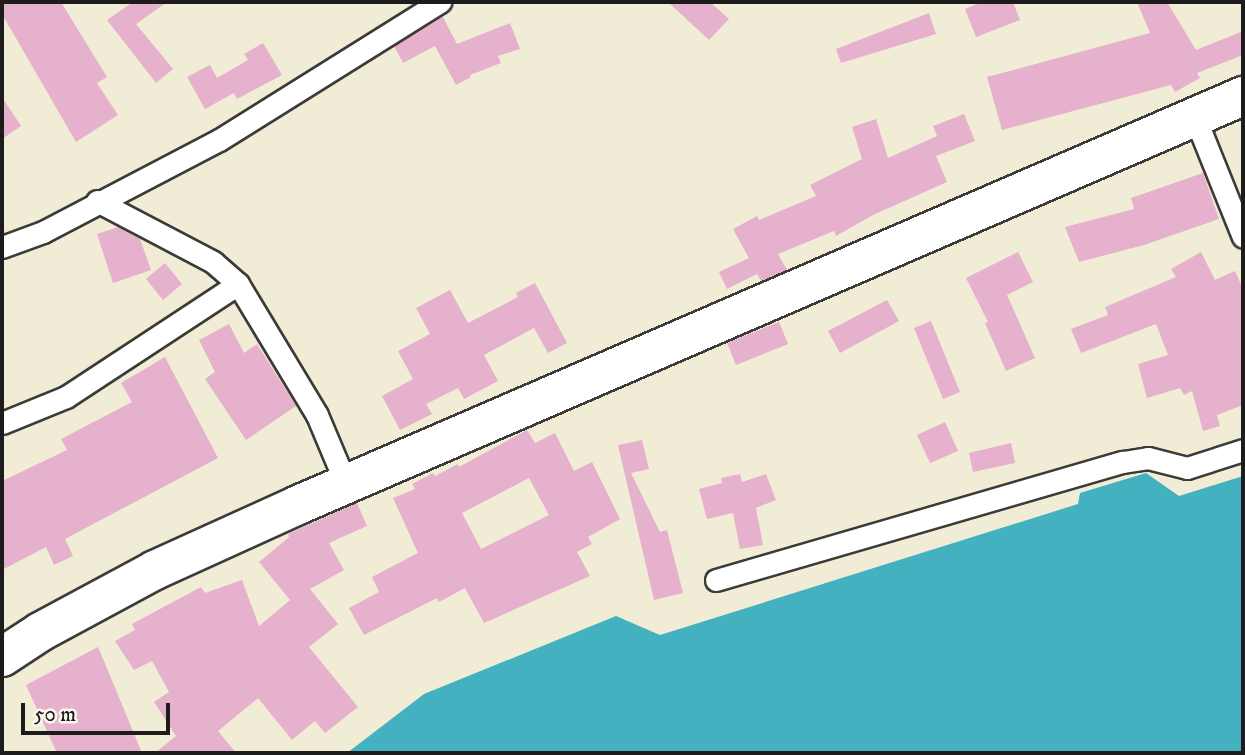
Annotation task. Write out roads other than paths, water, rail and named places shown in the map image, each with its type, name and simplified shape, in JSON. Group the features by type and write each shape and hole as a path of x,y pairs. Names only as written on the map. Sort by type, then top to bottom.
{"highway":[{"path":"2,657 40,632 155,570 346,484 1243,96"}],"street":[{"path":"2,247 43,232 97,201 219,141 440,2"},
{"path":"1194,116 1243,237"},
{"path":"97,201 213,262 238,284 317,415 346,484"},
{"path":"2,423 66,397 238,284"},
{"path":"716,580 1123,462 1148,458 1187,468 1243,450"}],"water":[{"path":"1146,473 1179,496 1243,476 1243,753 347,753 424,694 616,616 660,635 1078,504 1080,493"}]}
